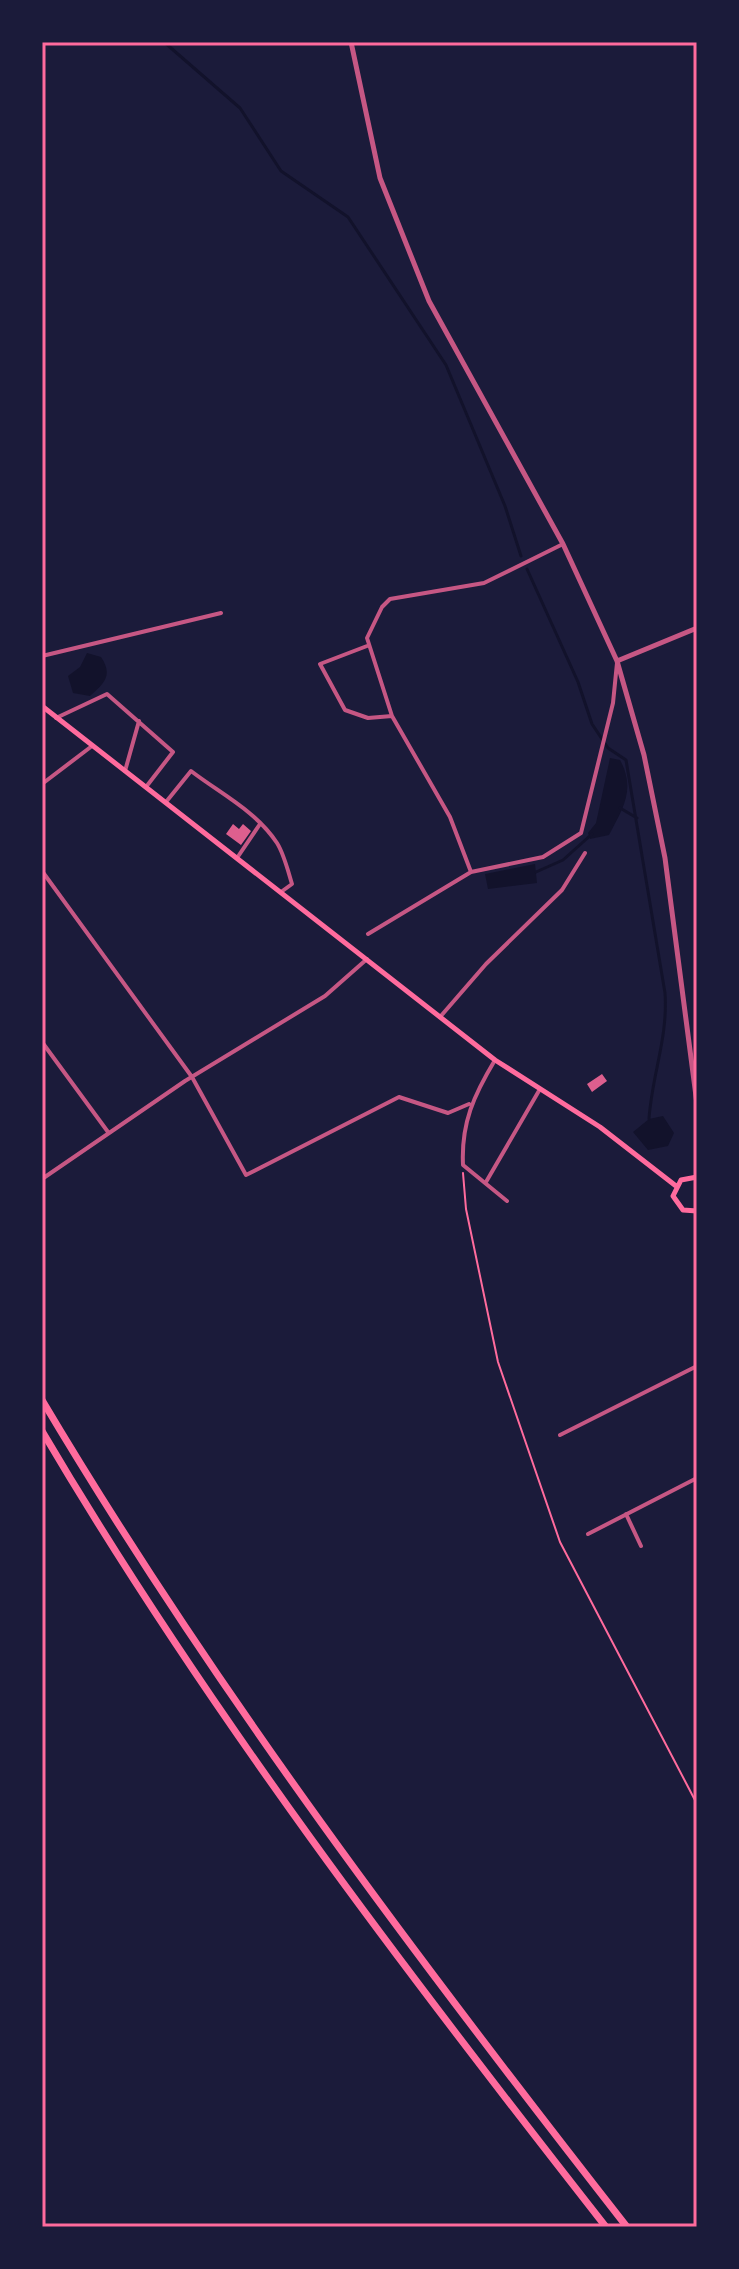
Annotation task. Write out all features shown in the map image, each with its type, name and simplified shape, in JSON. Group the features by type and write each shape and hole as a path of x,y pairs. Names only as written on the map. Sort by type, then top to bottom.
{"highway":[{"path":"42,1400 147,1570 337,1845 627,2227"},
{"path":"42,1431 133,1577 232,1725 452,2027 606,2227"}],"main road":[{"path":"42,706 495,1060 600,1127 676,1186"},
{"path":"697,1177 686,1177 676,1186 673,1196 678,1207 688,1212 697,1211"}],"street":[{"path":"351,42 380,178 429,301 563,544 617,661 644,755 665,858 697,1104"},
{"path":"471,872 450,817 392,716 367,646 368,633 390,599 484,583 563,544"},
{"path":"42,656 221,613"},
{"path":"617,661 697,628"},
{"path":"367,646 320,664 345,710 368,718 392,716"},
{"path":"368,934 471,872 543,857 581,833 605,735 617,661"},
{"path":"56,718 107,694 173,752 146,787"},
{"path":"125,771 139,721"},
{"path":"42,784 92,746"},
{"path":"166,802 191,771 233,803 252,813 278,844 292,884 281,892"},
{"path":"237,858 260,824"},
{"path":"440,1017 486,964 562,890 585,853"},
{"path":"42,871 192,1077 246,1175 399,1097 448,1113 469,1104"},
{"path":"42,1179 192,1077 325,996 367,959"},
{"path":"42,1042 108,1132"},
{"path":"495,1060 469,1104 464,1129 463,1165 507,1201"},
{"path":"486,1182 540,1089"},
{"path":"560,1435 697,1366"},
{"path":"588,1534 697,1478"},
{"path":"626,1514 641,1546"}],"path":[{"path":"463,1165 466,1209 498,1362 550,1516 585,1594 697,1804"}],"shaded area":[{"path":"87,653 101,657 107,674 90,696 73,693 68,676 80,667"},
{"path":"610,758 620,760 625,770 626,798 609,835 590,839 588,833 596,823"},
{"path":"535,864 537,883 488,889 485,874"},
{"path":"663,1116 674,1133 668,1146 648,1150 633,1132 649,1119"}],"building":[{"path":"233,824 239,829 243,824 251,831 241,845 226,834"},
{"path":"602,1074 607,1081 592,1092 587,1084"}],"waterway":[{"path":"164,42 240,108 281,171 348,217 446,365 505,506 521,556"},
{"path":"527,569 578,682 592,724 608,748 626,760 665,993 664,1026 649,1119"},
{"path":"620,808 637,818"},
{"path":"536,872 563,860 592,834"}]}
